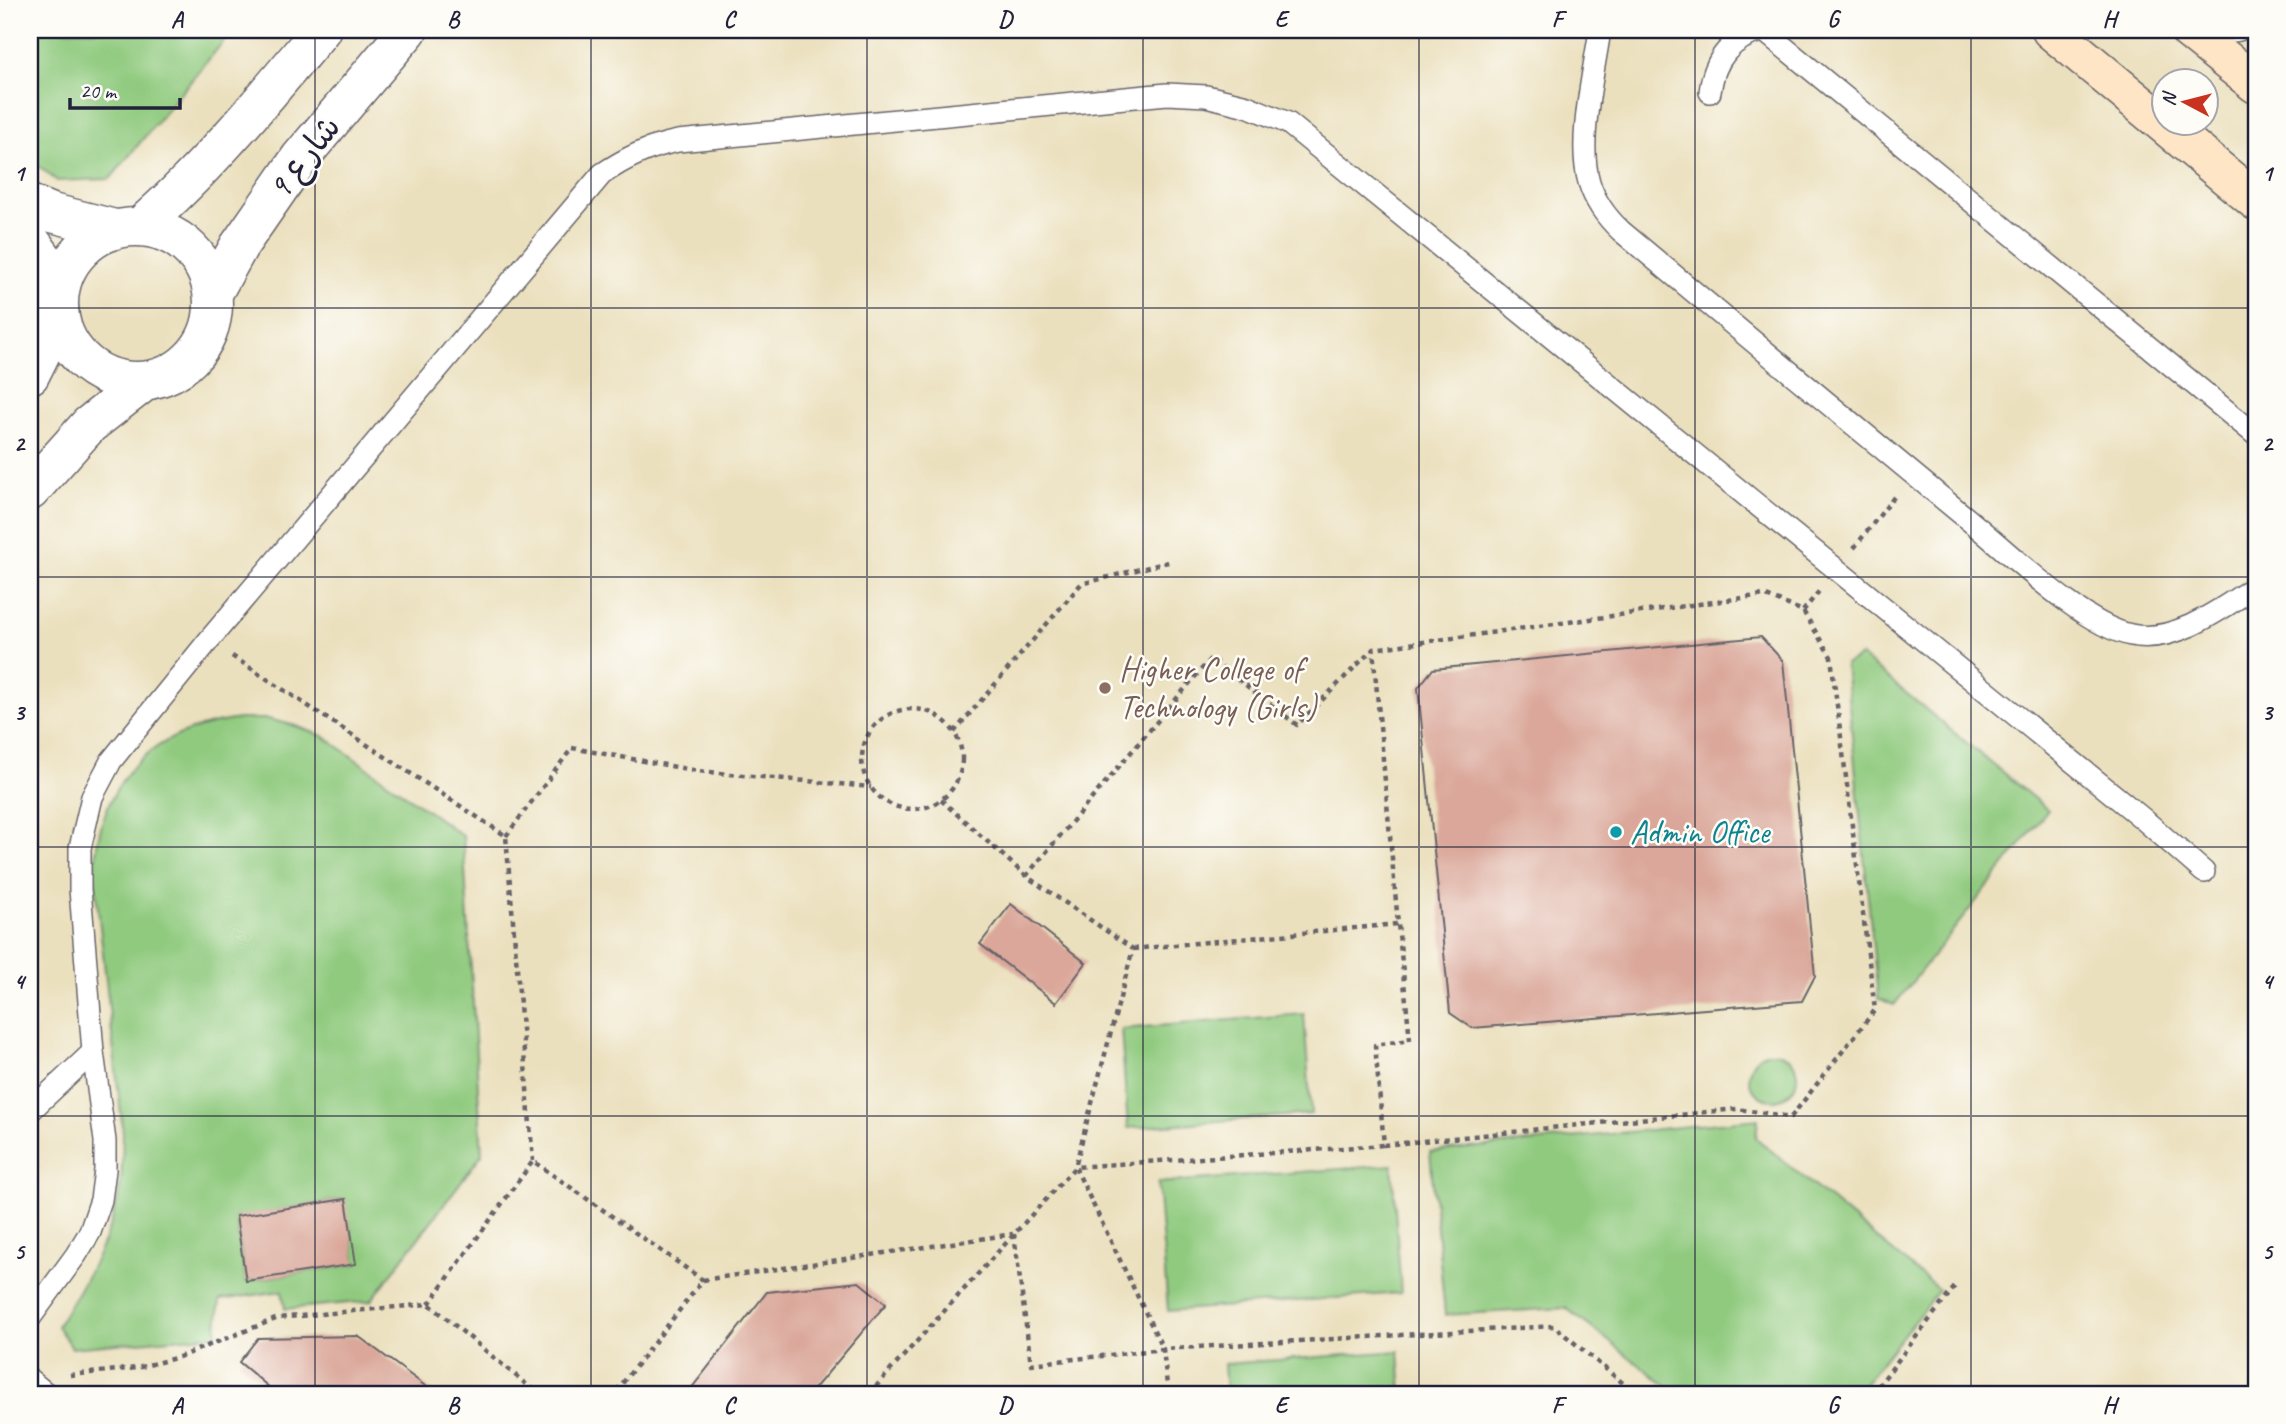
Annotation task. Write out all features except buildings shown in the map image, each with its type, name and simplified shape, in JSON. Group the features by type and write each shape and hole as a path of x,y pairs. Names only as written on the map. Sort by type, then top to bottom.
{"main road":[{"path":"2052,30 2256,201"},
{"path":"2191,31 2256,84"}],"street":[{"name":"شارع 9","path":"128,228 195,176 229,140 321,30"},
{"name":"شارع 9","path":"214,293 239,246 300,158 408,30"},
{"path":"30,204 51,213 128,228 159,229 189,247 209,276 214,293 213,318 204,342 189,362 168,376 144,382 119,380 95,371 76,355 64,333 60,296 30,240"},
{"path":"30,375 48,339 73,259 92,240 128,228"},
{"path":"30,491 89,425 144,382"}],"lane":[{"path":"1600,30 1585,161 1588,181 1607,217 1912,473 2073,605 2103,626 2133,635 2165,634 2202,620 2256,586"},
{"path":"1710,92 1715,67 1730,46 1740,38 1764,30 2256,435"},
{"path":"2191,31 2211,34 2239,30"},
{"path":"30,1318 83,1244 101,1200 105,1141 93,1052 80,889 80,848 92,796 111,761 209,640 602,174 628,156 653,146 677,141 1167,93 1206,96 1247,106 1287,123 2142,818 2204,872"},
{"path":"30,1111 93,1052"},
{"path":"30,1380 52,1385"}],"path":[{"path":"1803,611 1912,473"},
{"path":"954,732 1081,584 1172,561"},
{"path":"1026,876 1212,658 1297,725 1373,649 1764,595 1803,611 1830,657 1875,1010 1791,1117 1737,1109 1384,1145 1075,1167"},
{"path":"209,640 506,836"},
{"path":"1373,649 1410,1040 1375,1045 1384,1145"},
{"path":"914,709 929,712 943,720 954,732 960,746 960,776 952,790 941,800 926,807 903,808 881,799 871,787 864,773 864,750 873,729 885,718 899,711 914,709"},
{"path":"429,1304 533,1161 506,836 572,748 698,771 871,787"},
{"path":"941,800 1026,876 1133,949 1398,924"},
{"path":"869,1394 1075,1167 1133,949"},
{"path":"533,1161 703,1280 1014,1234"},
{"path":"1075,1167 1163,1349 1168,1394"},
{"path":"1014,1234 1031,1364 1163,1349 1554,1326 1636,1394"},
{"path":"614,1394 703,1280"},
{"path":"1872,1394 1957,1284"},
{"path":"52,1385 179,1357 278,1318 429,1304 538,1394"}],"green space":[{"path":"30,30 233,30 110,179 57,181 30,159"},
{"path":"1861,656 2048,810 1894,1005 1878,998 1845,664"},
{"path":"240,719 268,719 323,736 463,836 482,1154 371,1301 285,1309 282,1291 220,1300 216,1335 72,1348 57,1326 104,1242 116,1206 122,1167 123,1133 94,873 98,840 106,811 119,786 135,765 156,748 180,735 208,725","holes":["345,1199 356,1264 246,1281 236,1217"]},
{"path":"1304,1014 1311,1114 1128,1128 1121,1029"},
{"path":"1773,1052 1790,1059 1797,1076 1790,1093 1773,1100 1756,1093 1749,1076 1756,1059"},
{"path":"1758,1119 1756,1138 1939,1290 1856,1394 1677,1394 1566,1308 1445,1315 1430,1152"},
{"path":"1392,1165 1401,1293 1168,1311 1158,1183"},
{"path":"1399,1351 1402,1394 1226,1394 1224,1364"}],"place":[{"name":"Higher College of Technology (Girls)","path":"1105,688"},
{"name":"Admin Office","path":"1616,832"}]}
